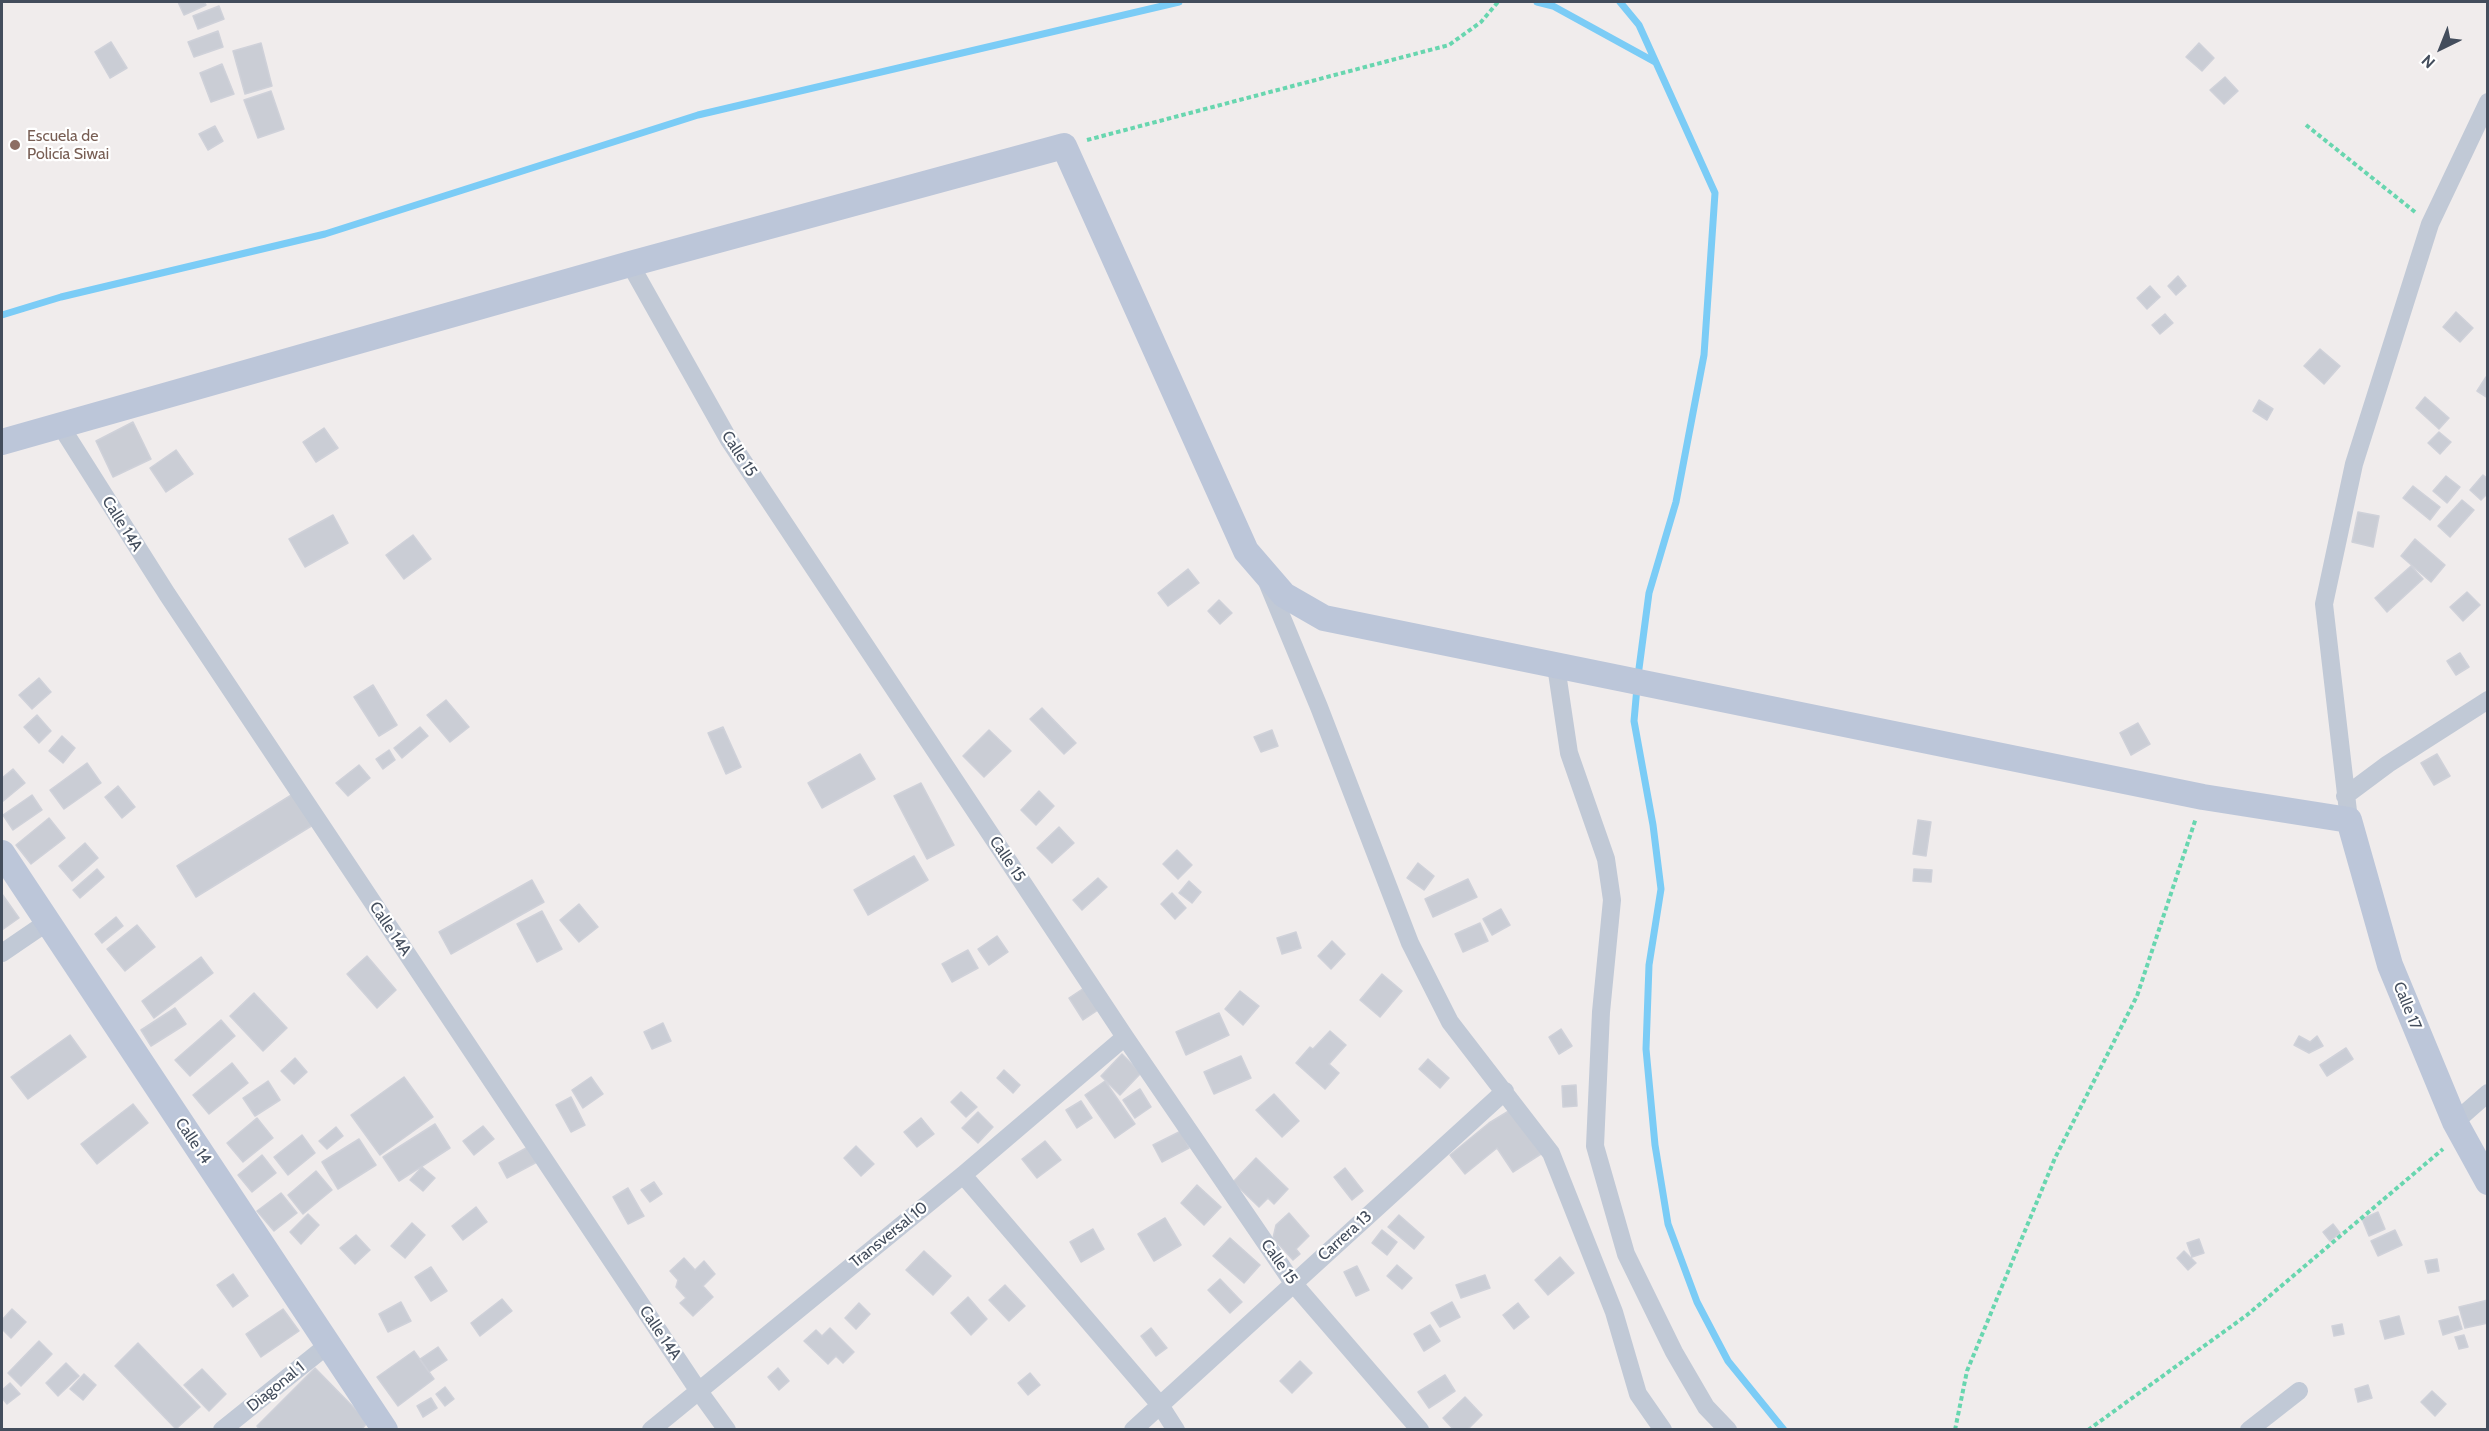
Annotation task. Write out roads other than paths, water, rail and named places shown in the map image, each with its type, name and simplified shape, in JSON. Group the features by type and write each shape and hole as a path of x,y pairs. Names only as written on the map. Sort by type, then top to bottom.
{"street":[{"path":"2347,808 2324,604 2354,464 2430,224 2487,102"},
{"path":"2,442 630,264 1064,146 1246,551 1284,595 1324,618 2203,797 2347,808"},
{"name":"Calle 15","path":"630,264 729,440 1125,1037 1293,1283 1420,1430"},
{"name":"Calle 14A","path":"60,425 167,594 698,1390 727,1430"},
{"path":"1261,568 1319,707 1410,943 1450,1022 1551,1153 1614,1312 1638,1394 1663,1430"},
{"path":"1556,666 1569,753 1606,859 1612,900 1601,1012 1595,1146 1626,1254 1674,1352 1706,1407 1728,1430"},
{"path":"2347,808 2388,764 2487,700"},
{"name":"Calle 17","path":"2347,808 2390,965 2458,1128 2487,1182"},
{"name":"Calle 14","path":"2,853 46,923 385,1430"},
{"path":"2,953 46,923"},
{"name":"Transversal 10","path":"651,1430 963,1175 1125,1037"},
{"name":"Carrera 13","path":"1133,1430 1505,1091"},
{"path":"2458,1128 2487,1093"},
{"path":"963,1175 1160,1405 1176,1430"},
{"name":"Diagonal 1","path":"222,1430 329,1344"},
{"path":"2249,1430 2299,1391"}],"waterway":[{"path":"2,315 61,297 325,234 698,115 1179,2"},
{"path":"1537,2 1553,6 1655,62"},
{"path":"1620,2 1639,25 1715,193 1704,355 1676,502 1649,593 1638,676"},
{"path":"1637,687 1634,721 1653,825 1661,889 1649,965 1646,1049 1655,1145 1668,1224 1697,1302 1728,1361 1784,1430"}],"place":[{"name":"Escuela de Policía Siwai","path":"15,145"}]}
